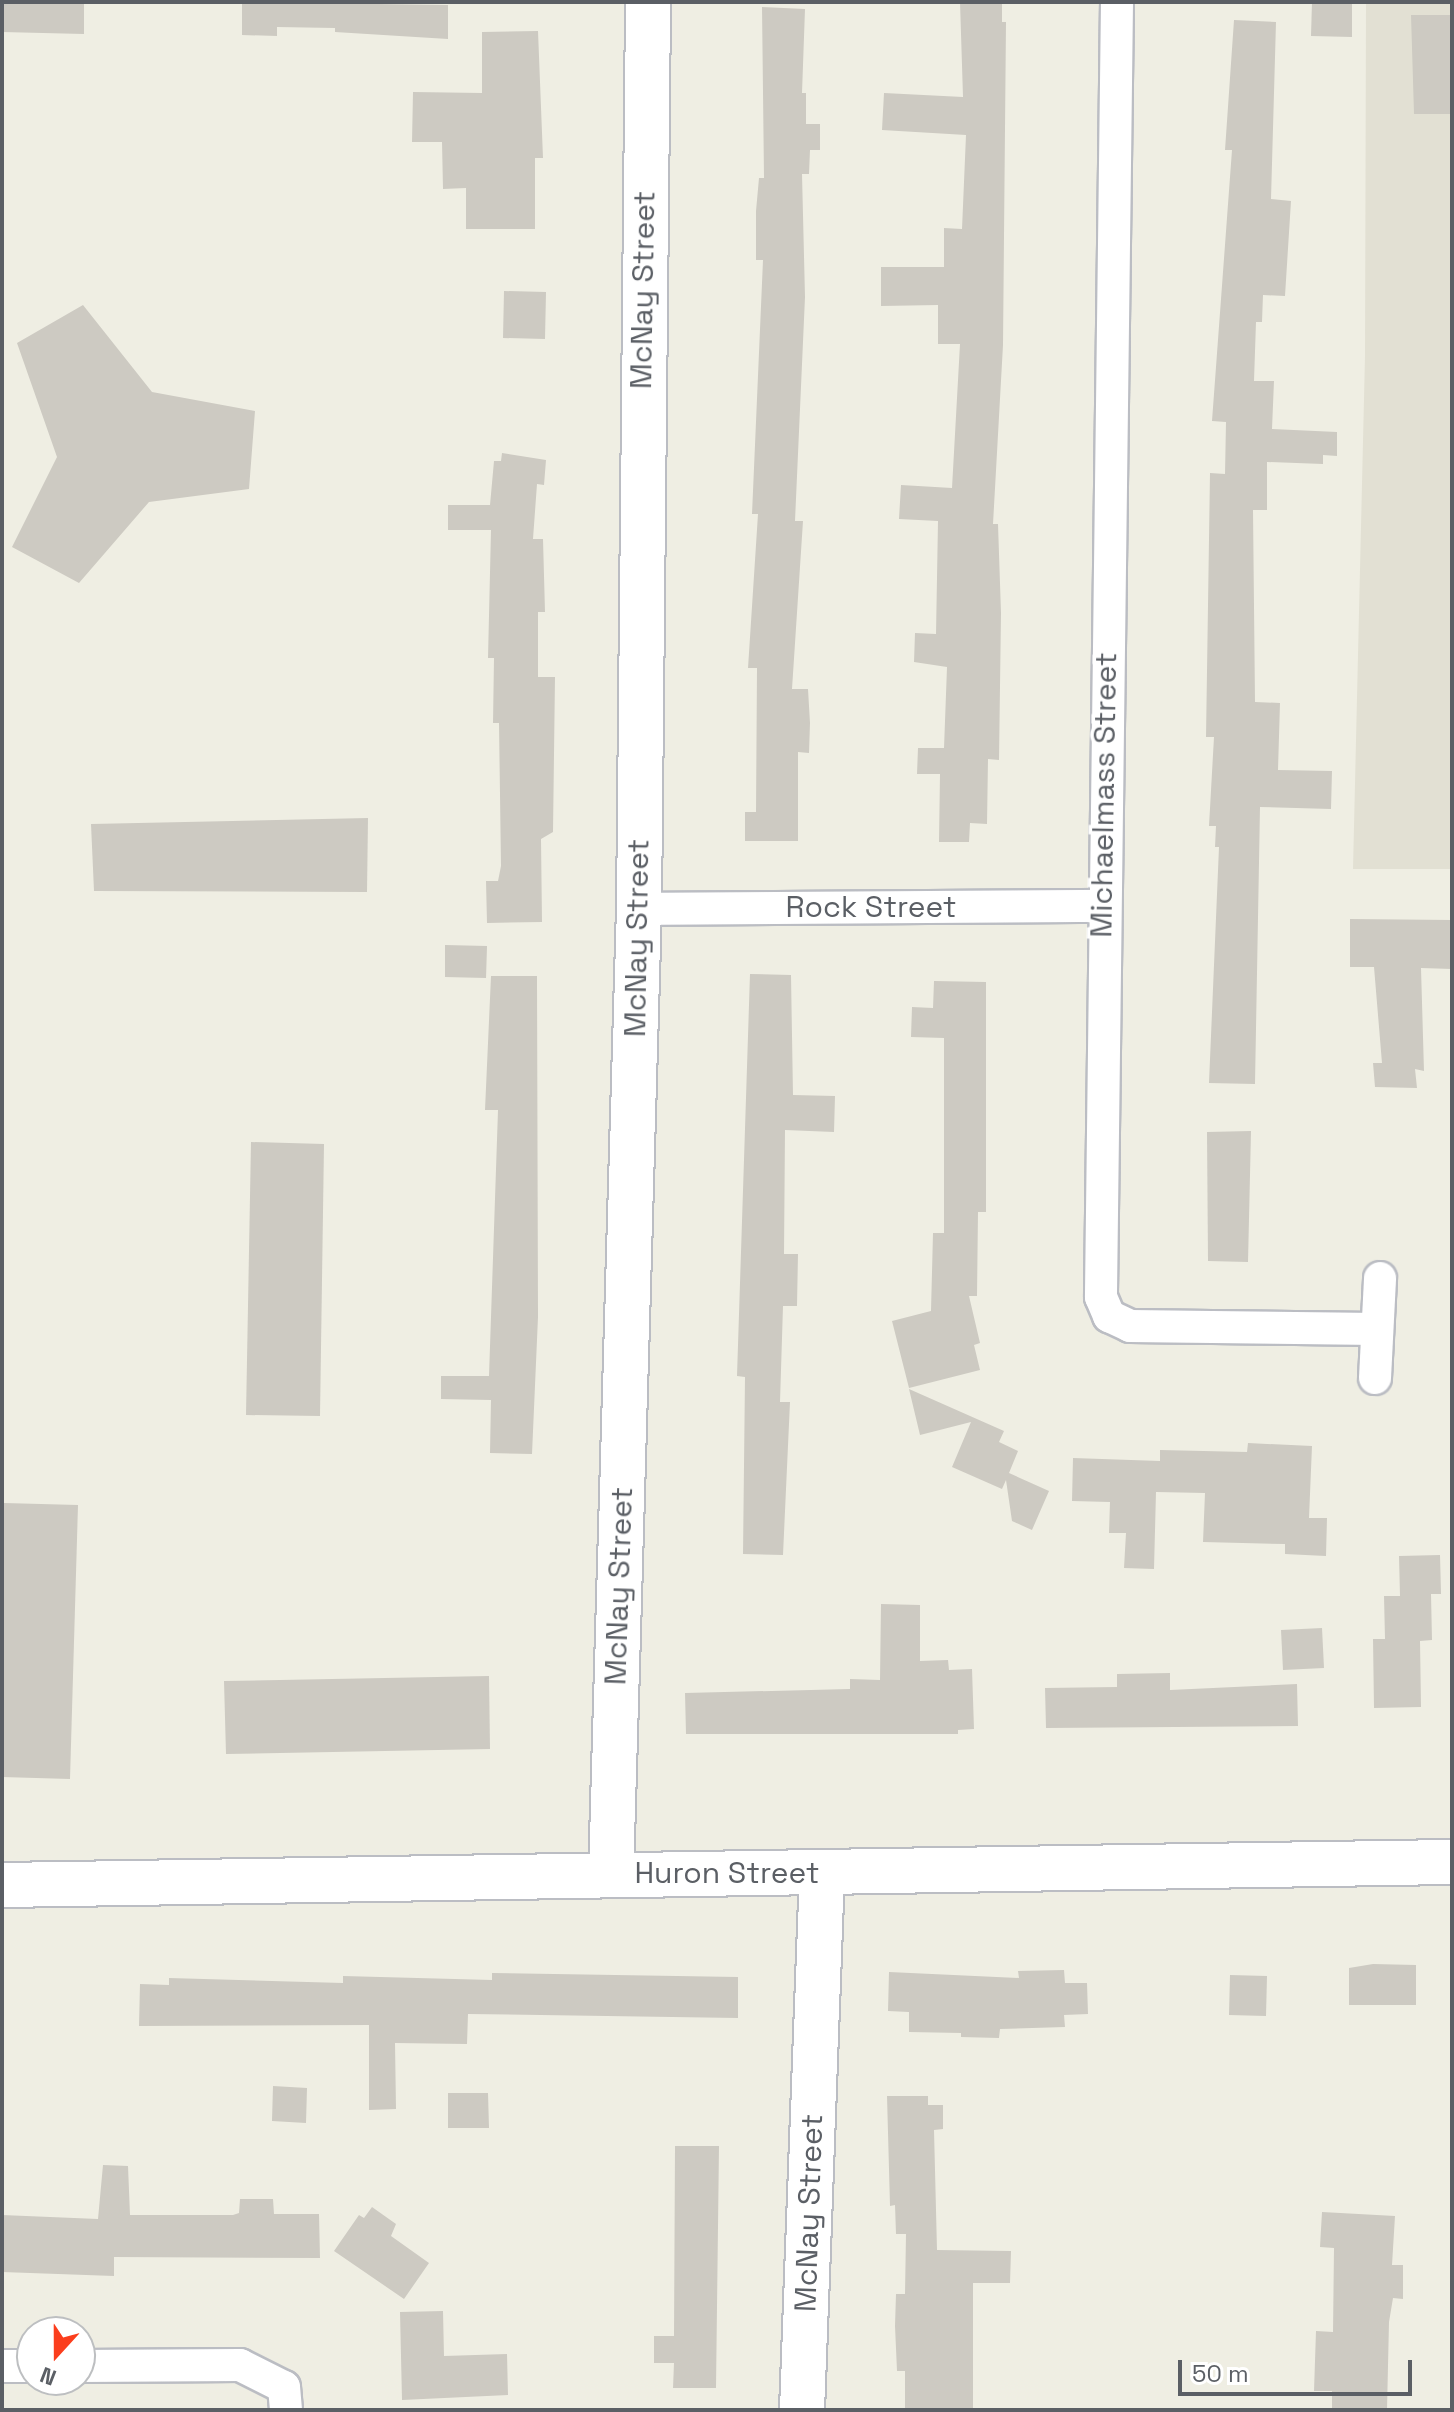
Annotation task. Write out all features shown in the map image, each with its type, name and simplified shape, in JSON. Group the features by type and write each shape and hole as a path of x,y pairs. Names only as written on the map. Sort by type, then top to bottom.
{"street":[{"name":"McNay Street","path":"611,1874 639,909 648,2"},
{"name":"Michaelmass Street","path":"1117,2 1102,906 1101,1297 1109,1316 1130,1326 1377,1329"},
{"name":"Rock Street","path":"639,909 1102,906"},
{"path":"1375,1378 1380,1278"},
{"name":"Huron Street","path":"2,1885 1452,1862"},
{"name":"McNay Street","path":"802,2410 822,1872"},
{"path":"96,2366 240,2365 284,2387 286,2410"}],"shaded area":[{"path":"1366,2 1452,2 1452,869 1353,869 1365,356"}],"building":[{"path":"2,2 84,2 84,34 2,32"},
{"path":"242,2 448,5 448,39 335,32 335,28 277,27 277,36 242,35"},
{"path":"960,2 1002,2 1002,22 1006,22 1003,345 993,524 998,524 1001,613 999,760 988,759 987,824 970,823 969,842 939,842 940,774 917,774 918,748 944,748 947,667 914,662 915,633 936,634 938,521 899,519 901,485 952,488 960,344 938,344 938,305 881,306 881,267 944,267 944,228 962,229 966,135 882,130 884,93 963,97"},
{"path":"1312,2 1352,2 1352,37 1311,36"},
{"path":"762,7 805,9 802,93 806,93 806,124 820,124 820,150 810,150 809,174 802,174 805,297 795,521 803,521 792,689 808,689 810,723 809,753 798,752 798,841 745,841 745,812 756,812 757,668 748,668 758,514 752,514 763,260 756,260 759,178 764,178"},
{"path":"1411,15 1452,15 1452,114 1414,114"},
{"path":"1234,20 1276,22 1271,199 1291,201 1285,296 1263,295 1262,322 1256,322 1254,381 1274,381 1272,429 1337,432 1337,456 1323,455 1323,464 1267,462 1267,510 1253,510 1255,702 1280,703 1278,770 1332,771 1331,809 1260,807 1255,1084 1209,1083 1219,847 1215,847 1216,826 1209,826 1214,737 1206,737 1210,473 1225,474 1226,422 1212,421 1232,150 1225,150"},
{"path":"538,31 543,158 535,158 535,229 466,229 466,188 443,189 442,142 412,142 413,92 482,93 482,32"},
{"path":"504,291 546,292 545,339 503,338"},
{"path":"83,305 152,392 255,411 249,489 149,502 79,583 12,547 57,457 17,343"},
{"path":"502,453 546,460 544,485 537,484 533,539 543,539 545,612 538,612 538,677 555,677 553,832 541,839 542,922 487,923 486,881 498,881 501,866 499,723 493,723 494,658 488,658 491,530 448,530 448,505 490,505 494,461 501,461"},
{"path":"368,818 367,892 94,891 91,824"},
{"path":"1350,919 1452,920 1452,969 1421,968 1424,1071 1415,1069 1417,1088 1375,1087 1373,1063 1382,1063 1374,967 1350,967"},
{"path":"445,945 487,946 486,978 445,977"},
{"path":"750,974 791,975 793,1095 835,1096 834,1132 785,1130 784,1254 798,1254 797,1306 783,1306 780,1402 790,1402 783,1555 743,1554 745,1377 737,1376"},
{"path":"491,976 537,976 538,1317 532,1454 490,1453 491,1400 441,1399 441,1376 489,1376 498,1110 485,1110"},
{"path":"934,981 986,982 986,1212 978,1212 977,1296 969,1296 980,1343 974,1345 980,1370 909,1388 892,1321 931,1311 933,1233 944,1233 944,1038 911,1037 912,1007 933,1008"},
{"path":"1251,1131 1248,1262 1208,1261 1207,1132"},
{"path":"251,1142 324,1144 320,1416 246,1415"},
{"path":"909,1389 1004,1431 999,1442 1018,1451 1009,1473 1049,1491 1032,1530 1012,1521 1006,1480 1002,1489 952,1467 971,1422 920,1435"},
{"path":"1248,1443 1312,1446 1309,1518 1327,1518 1326,1556 1285,1554 1285,1544 1203,1542 1205,1493 1156,1492 1154,1569 1124,1568 1126,1533 1109,1533 1110,1502 1072,1501 1073,1458 1160,1461 1160,1450 1247,1452"},
{"path":"4,1503 78,1505 70,1779 2,1777"},
{"path":"1440,1555 1441,1594 1431,1594 1432,1640 1420,1641 1421,1707 1374,1708 1373,1639 1385,1639 1384,1596 1400,1596 1399,1556"},
{"path":"881,1604 920,1605 920,1661 948,1660 949,1670 972,1669 974,1729 958,1730 958,1734 686,1734 685,1693 850,1689 850,1679 880,1680"},
{"path":"1322,1628 1324,1668 1283,1670 1281,1630"},
{"path":"1170,1673 1170,1690 1297,1684 1298,1726 1046,1728 1045,1688 1117,1687 1117,1674"},
{"path":"489,1676 490,1749 226,1754 224,1681"},
{"path":"1373,1964 1416,1965 1416,2005 1349,2005 1349,1968"},
{"path":"1064,1970 1065,1983 1087,1983 1088,2014 1064,2015 1065,2027 1000,2029 999,2038 961,2037 961,2033 909,2032 909,2012 888,2011 889,1972 1019,1978 1018,1971"},
{"path":"492,1973 738,1977 738,2018 468,2014 467,2044 395,2043 396,2109 369,2110 369,2025 139,2026 140,1984 169,1985 169,1978 343,1983 343,1976 492,1980"},
{"path":"1230,1975 1267,1976 1266,2016 1229,2015"},
{"path":"273,2086 307,2088 306,2123 272,2121"},
{"path":"448,2093 488,2093 489,2128 448,2128"},
{"path":"887,2096 928,2096 928,2105 943,2105 943,2129 934,2130 937,2250 1011,2251 1010,2283 973,2283 973,2408 905,2408 905,2371 897,2371 895,2326 896,2294 905,2294 906,2234 896,2234 895,2205 890,2206"},
{"path":"675,2146 719,2146 716,2388 673,2388 674,2363 654,2363 654,2336 674,2336"},
{"path":"103,2165 128,2166 130,2215 233,2215 239,2213 240,2199 273,2199 274,2214 319,2214 320,2258 114,2257 114,2276 2,2272 2,2215 98,2219"},
{"path":"372,2207 396,2224 391,2236 429,2263 404,2299 334,2251 359,2215 364,2218"},
{"path":"1322,2212 1395,2216 1392,2265 1403,2265 1403,2299 1393,2298 1389,2322 1387,2410 1332,2410 1332,2391 1314,2391 1316,2331 1333,2332 1334,2248 1320,2247"},
{"path":"443,2311 444,2356 507,2354 508,2395 402,2400 400,2312"}]}
